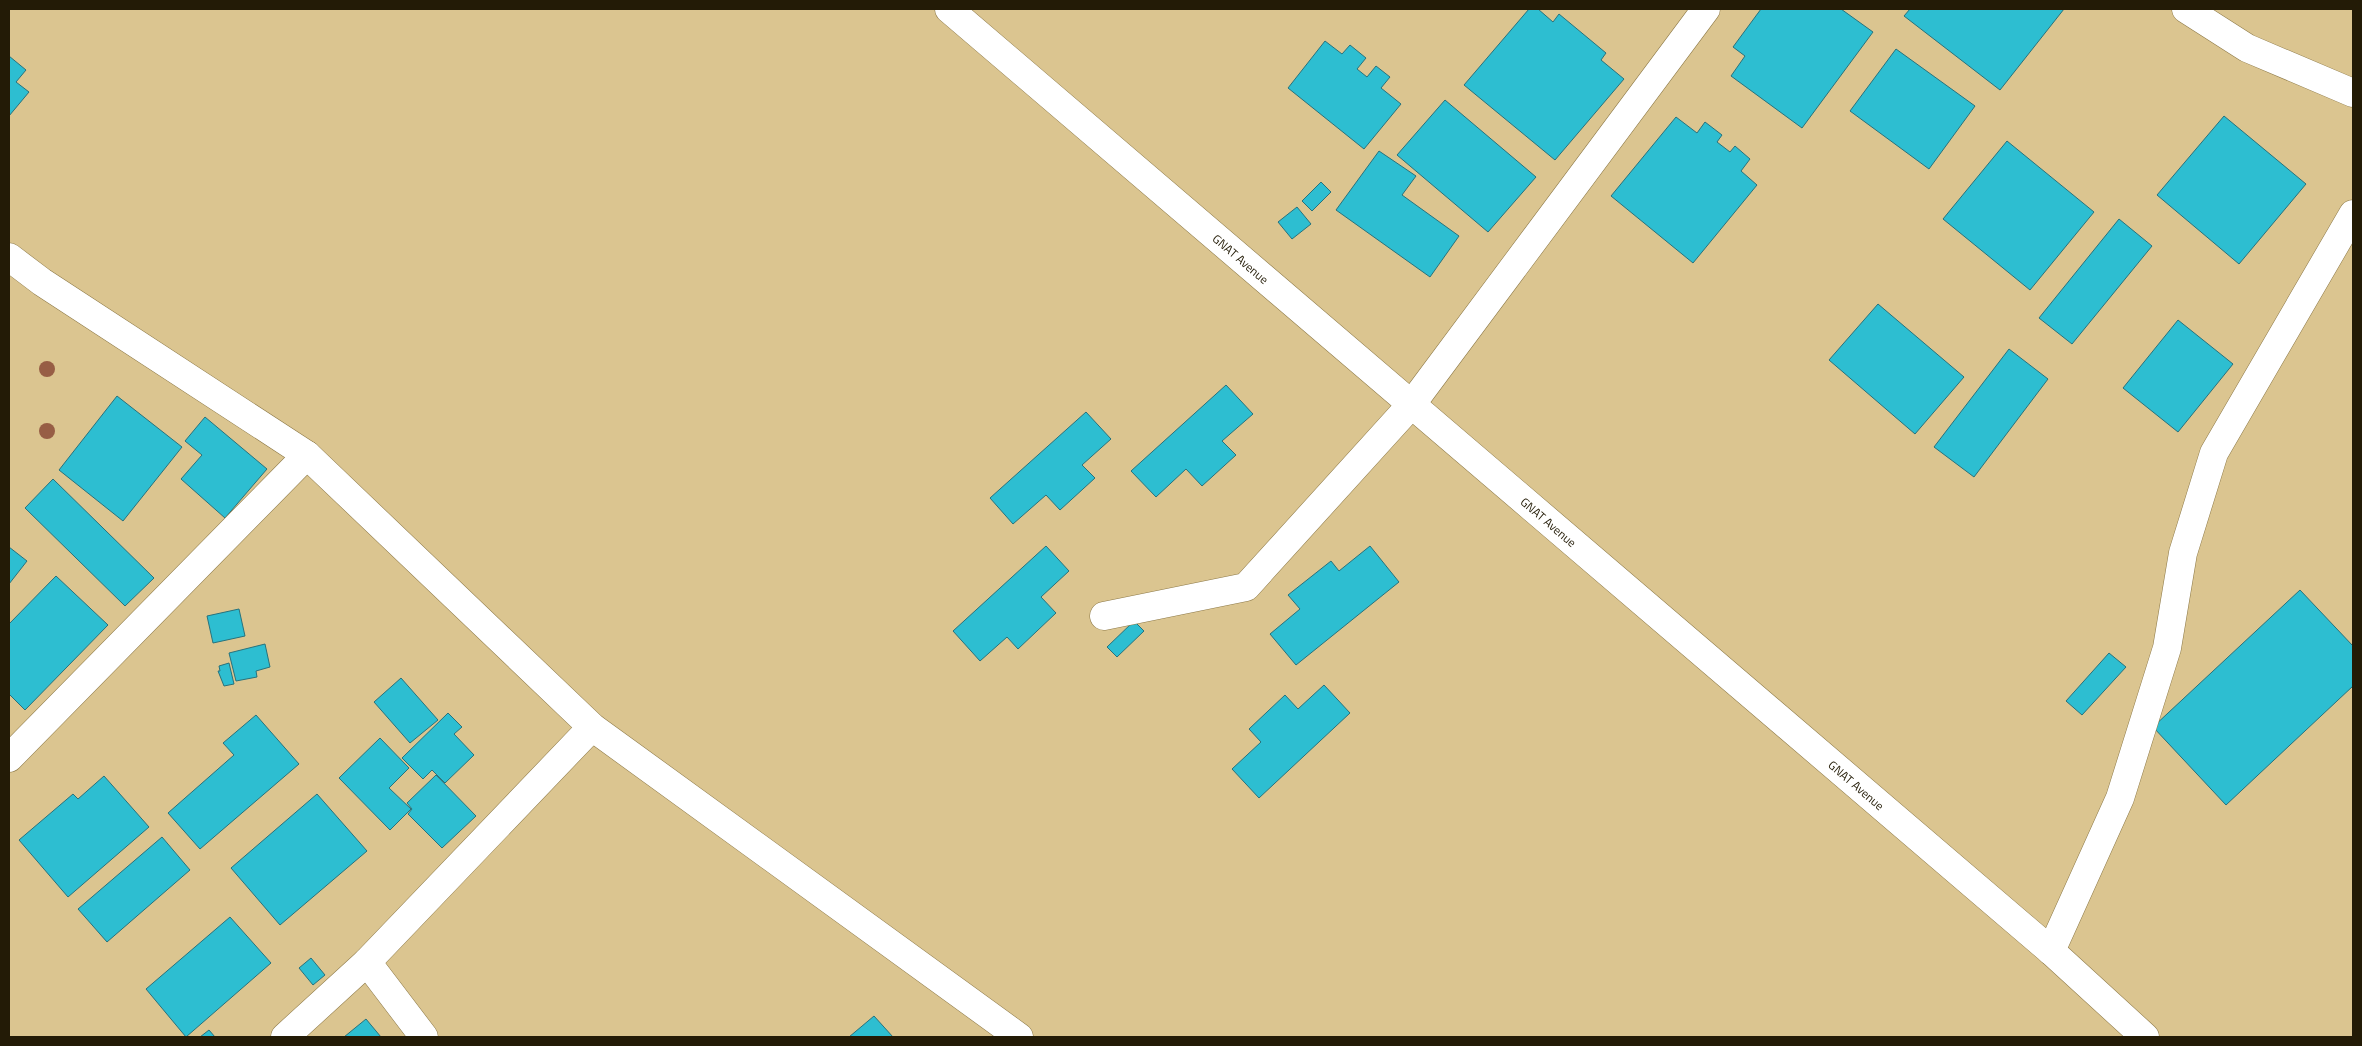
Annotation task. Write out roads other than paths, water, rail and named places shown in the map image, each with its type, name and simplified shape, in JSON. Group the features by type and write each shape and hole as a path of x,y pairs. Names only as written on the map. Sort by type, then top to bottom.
{"street":[{"name":"GNAT Avenue","path":"949,9 2051,951 2145,1037"},
{"path":"1104,616 1246,588 1411,405 1706,9"},
{"path":"2186,9 2247,48 2353,93"},
{"path":"2051,951 2120,798 2167,648 2183,552 2214,453 2353,214"},
{"path":"9,257 42,282 307,455 592,727 1019,1037"},
{"path":"9,758 307,455"},
{"path":"284,1037 367,962 592,727"},
{"path":"367,962 424,1037"}]}
